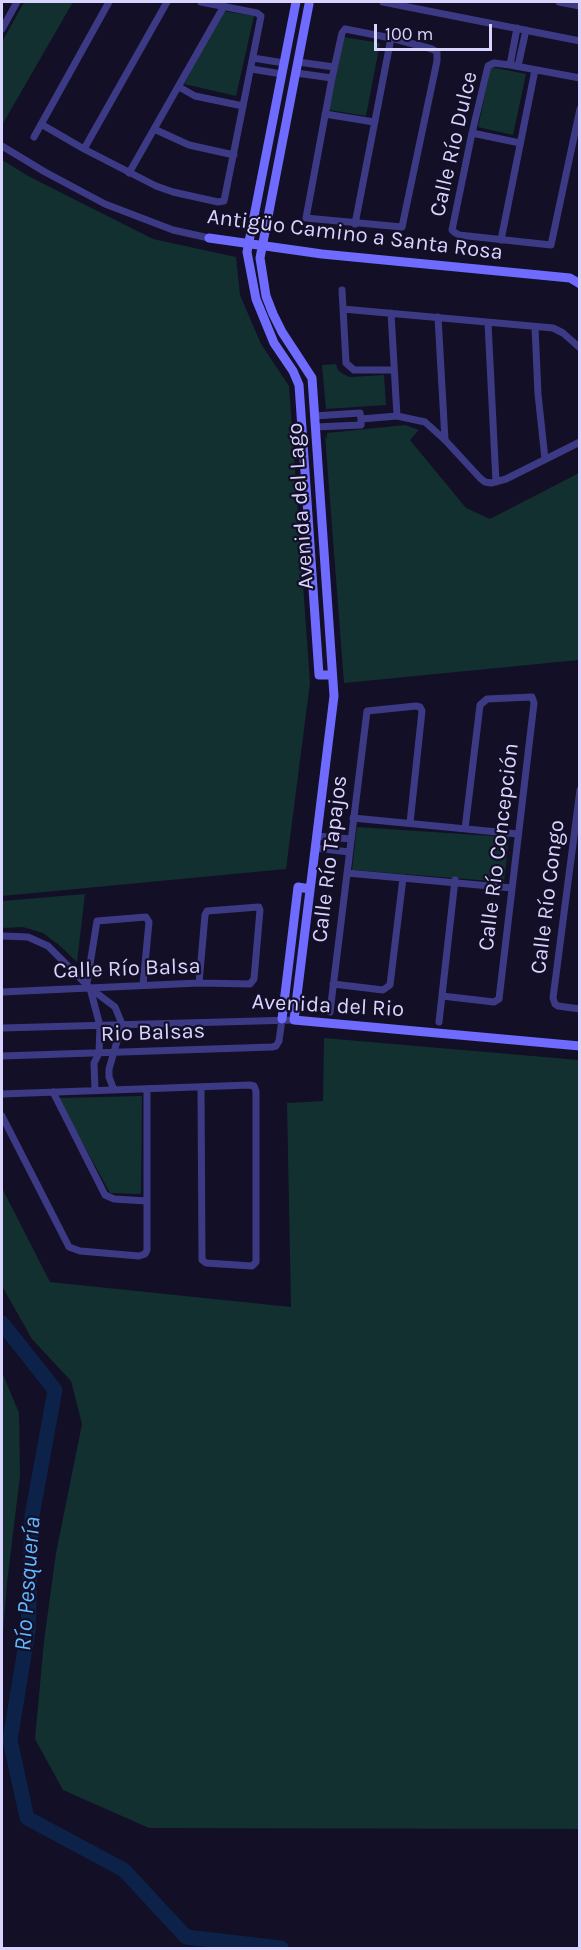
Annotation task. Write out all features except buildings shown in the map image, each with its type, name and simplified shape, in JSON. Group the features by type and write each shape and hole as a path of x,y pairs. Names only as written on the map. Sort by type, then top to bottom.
{"street":[{"path":"2,29 17,2"},
{"path":"34,137 109,2"},
{"path":"84,149 167,2"},
{"path":"41,124 129,173 173,192 218,202 224,201 260,14 201,2"},
{"name":"Avenida del Lago","path":"294,1020 334,696 312,378 282,332 266,296 260,258 298,62 313,3 297,2 247,252 256,299 274,343 293,371 299,385 319,675 332,675"},
{"path":"383,2 579,40"},
{"path":"559,2 579,6"},
{"path":"129,173 224,6"},
{"path":"517,28 510,64 579,78"},
{"path":"343,30 391,38 436,50 437,61 402,227 306,218 343,30"},
{"path":"518,66 526,30"},
{"path":"355,224 391,38"},
{"path":"253,58 284,63"},
{"path":"298,62 334,67"},
{"name":"Calle Río Dulce","path":"501,240 459,235 452,230 487,69 491,64 510,64"},
{"path":"251,69 282,74"},
{"path":"535,70 501,240 551,245 579,109"},
{"path":"296,73 332,78"},
{"path":"178,87 195,96 243,106"},
{"path":"325,114 374,122"},
{"path":"273,117 286,120"},
{"path":"154,129 189,145 234,154"},
{"path":"472,133 520,143"},
{"name":"Antigüo Camino a Santa Rosa","path":"2,146 105,204 164,227 209,238 322,254 570,278 579,283"},
{"path":"342,290 346,363 354,370 394,370"},
{"path":"343,309 558,330 579,348"},
{"path":"391,313 397,416"},
{"path":"438,317 445,440"},
{"path":"488,323 496,482"},
{"path":"535,327 538,394 545,459"},
{"path":"314,416 361,419"},
{"path":"315,427 361,419 397,416 425,422 485,482 496,482 579,442"},
{"path":"311,557 324,556"},
{"name":"Calle Río Concepción","path":"442,996 498,1001 534,703 532,697 483,701 479,709 465,829"},
{"name":"Calle Río Tapajos","path":"330,1012 367,711 420,707 423,717 410,823"},
{"name":"Calle Río Congo","path":"579,790 553,998 558,1006 579,1009"},
{"path":"353,818 518,834"},
{"path":"317,836 351,840"},
{"path":"315,848 349,852"},
{"path":"346,873 512,888"},
{"path":"333,984 383,990 387,988 391,981 403,878"},
{"path":"439,1022 455,882"},
{"path":"282,1019 298,888 310,889"},
{"name":"Calle Río Balsa","path":"2,992 89,986 250,984 253,981 260,910 257,906 210,910 206,913 199,983"},
{"path":"95,1090 94,1063 99,1053 100,1026 89,986 97,921 148,918 143,985"},
{"path":"2,936 28,937 48,946 89,986 115,1007 122,1024 109,1077 114,1090"},
{"name":"Avenida del Rio","path":"2,1028 282,1019 579,1046"},
{"name":"Rio Balsas","path":"2,1056 272,1047 276,1046 279,1041 282,1019"},
{"path":"2,1094 250,1085 254,1086 256,1114 254,1265 202,1261 201,1087"},
{"path":"2,1116 69,1247 80,1251 142,1256 147,1250 147,1089"},
{"path":"53,1092 104,1193 114,1199 147,1201"}],"green space":[{"path":"24,2 73,2 2,125 2,42"},
{"path":"223,11 254,16 236,96 184,84"},
{"path":"343,37 380,43 366,116 329,110"},
{"path":"491,67 526,74 513,135 478,127"},
{"path":"2,160 30,177 153,239 236,257 240,295 261,344 289,386 310,683 286,869 2,896"},
{"path":"336,364 338,370 350,377 384,375 386,405 326,409 322,365"},
{"path":"405,425 419,430 410,440 466,508 490,519 579,473 579,660 344,683 325,436 327,439 327,433"},
{"path":"357,827 509,837 504,882 352,870"},
{"path":"85,894 77,962 43,933 23,927 2,928 2,901"},
{"path":"324,1038 579,1060 579,1829 149,1828 63,1790 35,1739 44,1641 56,1553 82,1424 71,1381 32,1339 2,1286 2,1188 50,1282 291,1307 287,1103 323,1101"},
{"path":"142,1096 141,1194 110,1193 58,1098"},
{"path":"2,1372 19,1413 20,1476 2,1646"}],"waterway":[{"name":"Río Pesquería","path":"2,1323 55,1390 32,1516 28,1631 10,1740 27,1818 124,1870 186,1937 281,1948"}]}
